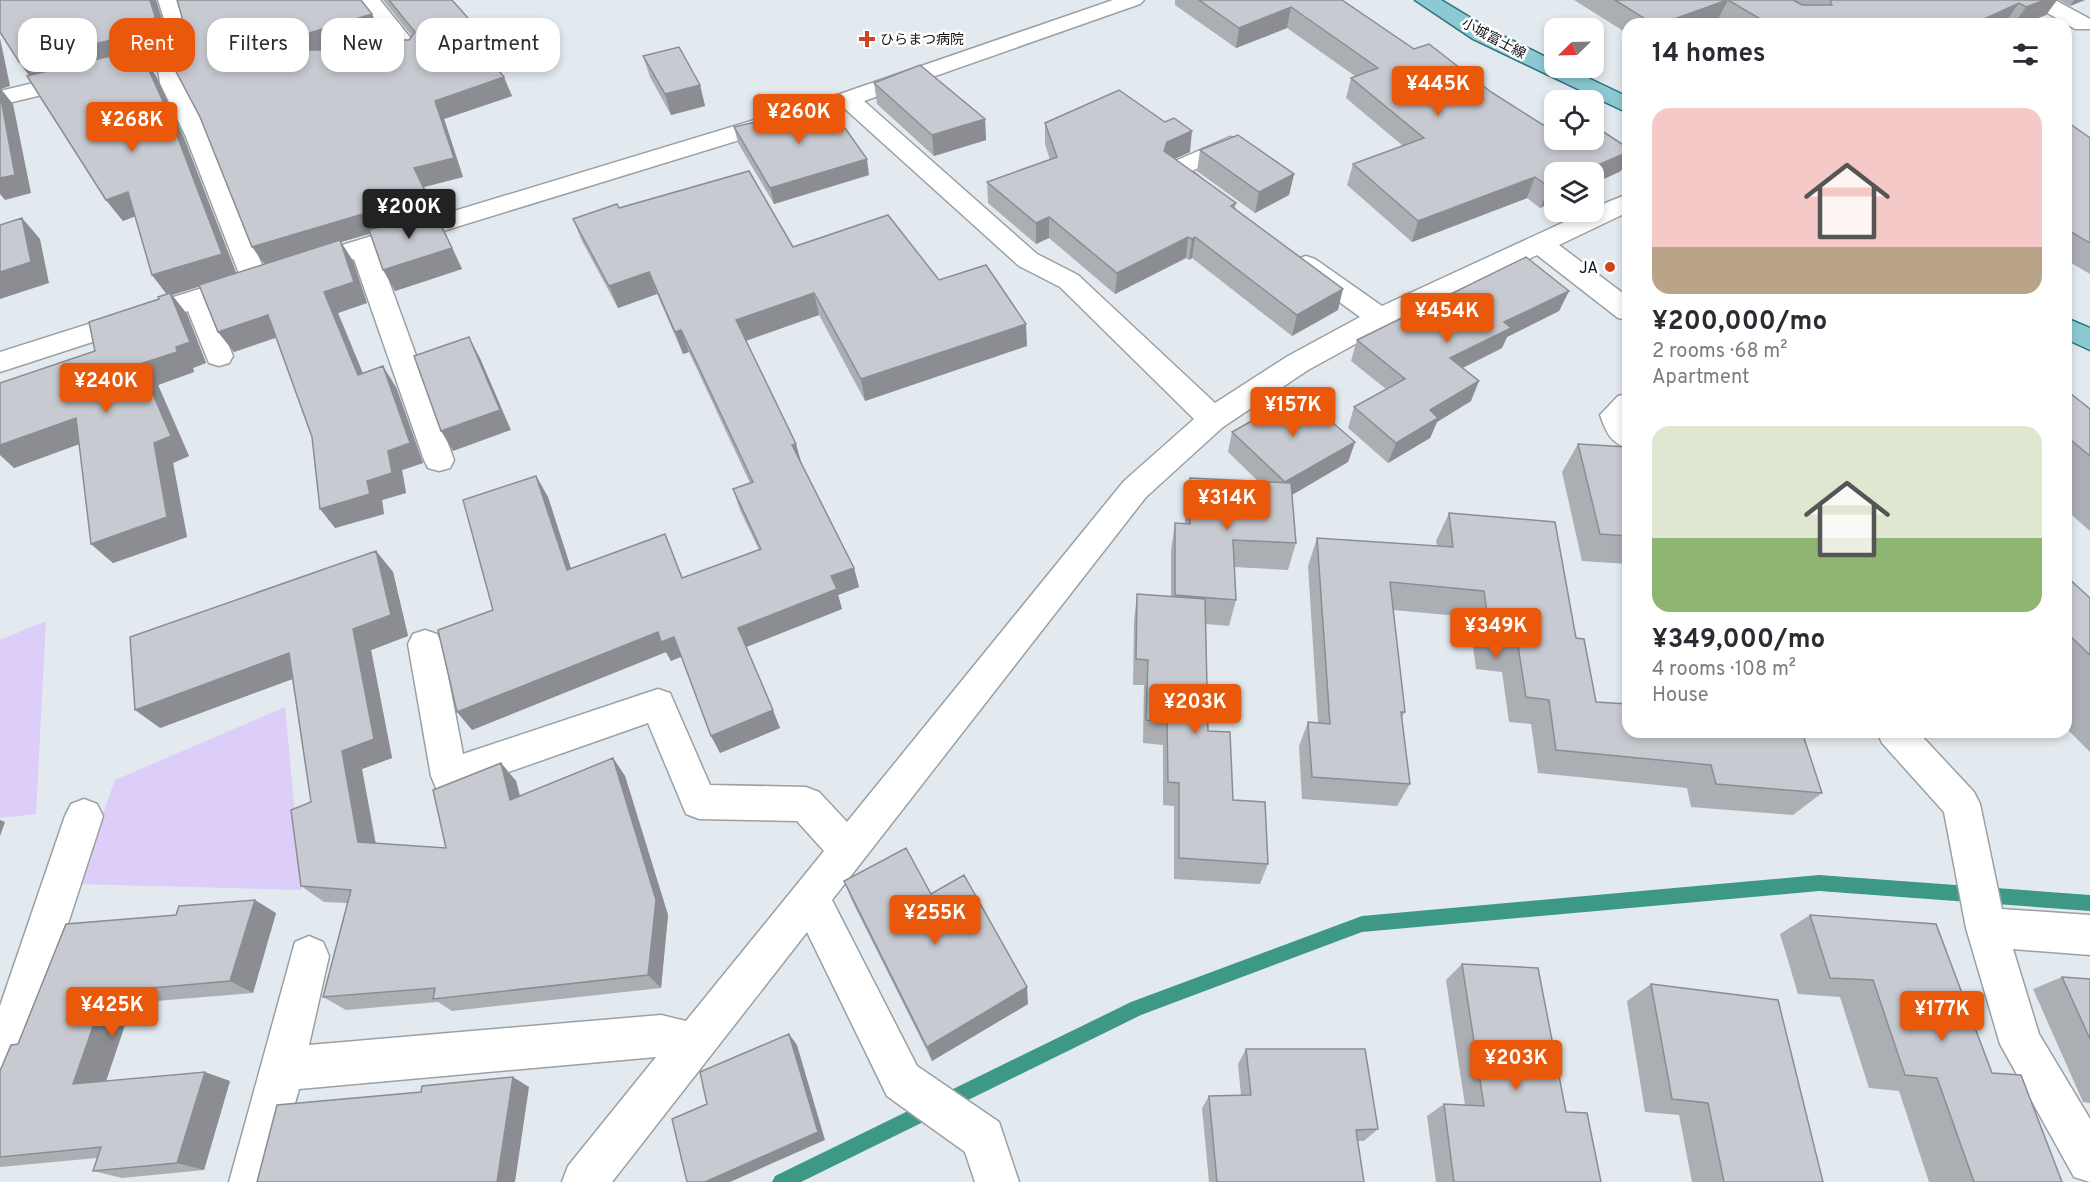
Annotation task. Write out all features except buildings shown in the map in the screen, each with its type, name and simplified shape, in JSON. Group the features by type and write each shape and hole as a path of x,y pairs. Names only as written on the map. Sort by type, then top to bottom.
{"main road":[{"name":"小城富士線","path":"1426,0 1481,34 1622,103"},
{"path":"2072,331 2090,340"}],"street":[{"path":"169,0 182,37 180,52 160,68 171,83 273,274"},
{"path":"369,0 384,18"},
{"path":"0,362 363,246 848,99 1133,0"},
{"path":"2038,0 2066,18"},
{"path":"0,98 98,75"},
{"path":"848,99 1028,260 1069,281 1213,419"},
{"path":"1221,204 1175,170 1230,144"},
{"path":"584,1182 1135,489 1213,419 1298,363 1380,318 1538,242 1622,205"},
{"path":"1538,242 1622,305"},
{"path":"363,246 439,460"},
{"path":"1286,251 1380,318"},
{"path":"197,299 219,356"},
{"path":"1622,409 1615,415 1622,431"},
{"path":"425,644 449,776 658,704 699,802 806,804 847,849"},
{"path":"1900,738 1961,804 1986,928 2021,1044 2090,1161"},
{"path":"0,1068 84,816"},
{"path":"810,896 902,1081 983,1138 997,1182"},
{"path":"1986,928 2090,934"},
{"path":"251,1182 283,1069 309,956"},
{"path":"283,1069 661,1036 693,1044"}],"shaded area":[{"path":"46,621 36,814 0,818 0,640"},
{"path":"285,707 302,890 77,884 115,780"}],"waterway":[{"path":"781,1182 1137,1008 1362,924 1819,883 2090,903"}],"place":[{"name":"ひらまつ病院","path":"867,39"},
{"name":"JA","path":"1610,267"}]}
